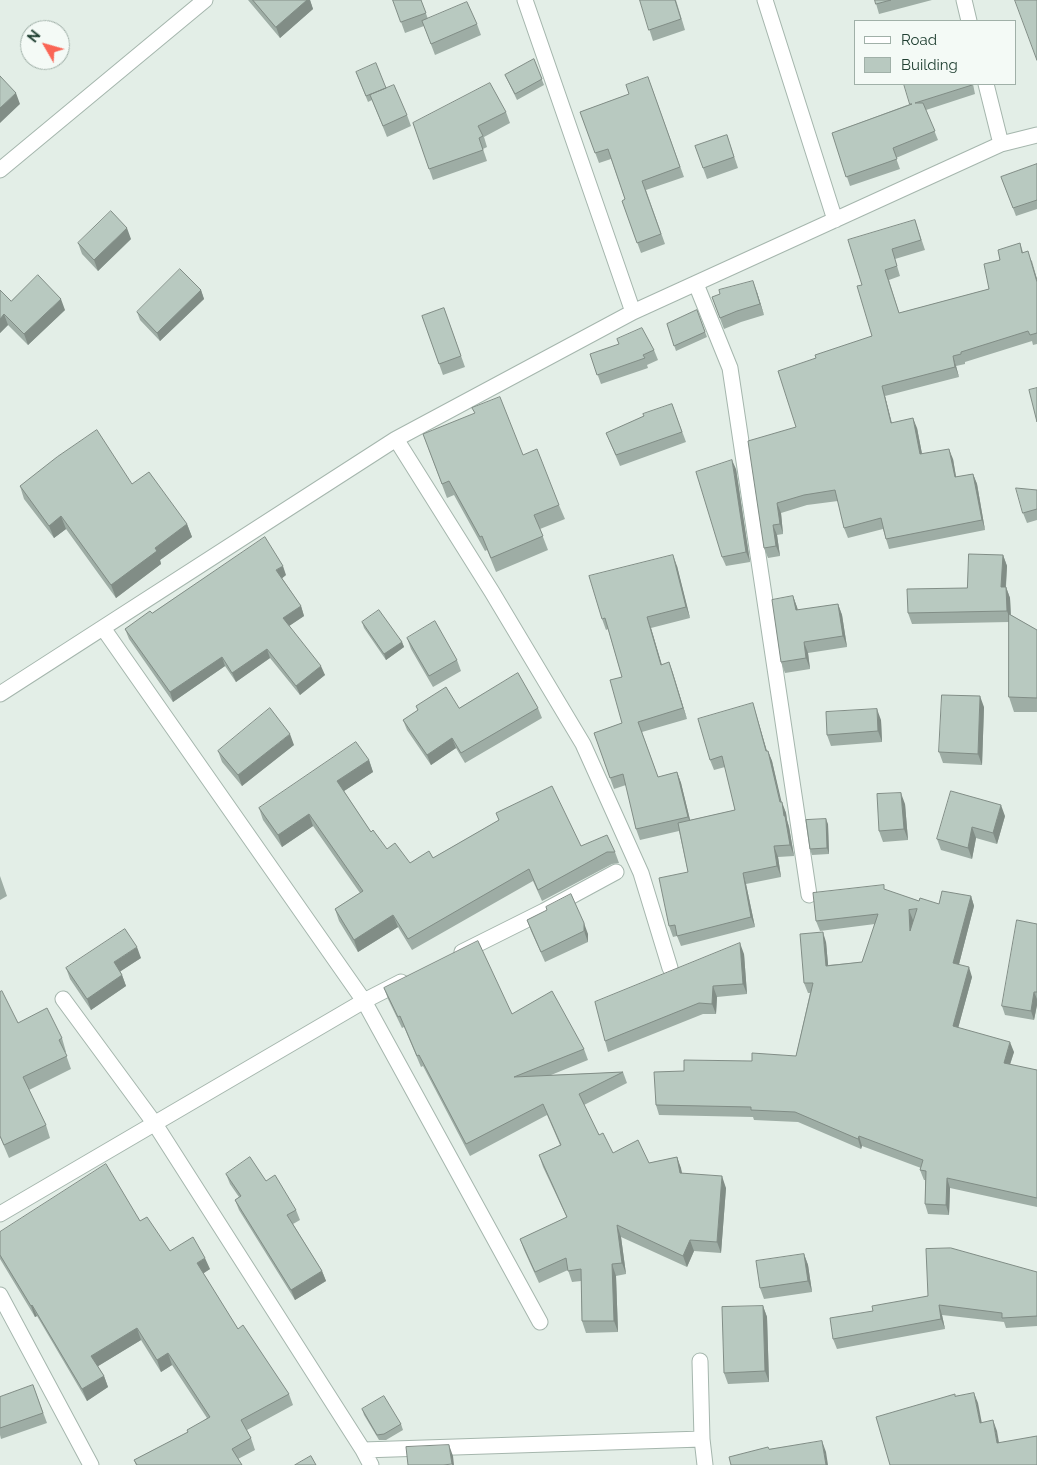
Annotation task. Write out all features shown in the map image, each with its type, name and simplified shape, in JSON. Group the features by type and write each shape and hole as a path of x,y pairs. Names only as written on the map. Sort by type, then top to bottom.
{"street":[{"path":"0,170 205,0"},
{"path":"525,0 633,312"},
{"path":"765,0 835,220"},
{"path":"964,0 969,20"},
{"path":"986,85 1001,144"},
{"path":"0,694 396,439 633,312 1001,144 1037,135"},
{"path":"696,284 730,368 809,895"},
{"path":"396,439 492,592 583,744 641,873 670,968"},
{"path":"103,628 364,1000 540,1322"},
{"path":"450,958 544,911 616,872"},
{"path":"0,1214 364,1000 415,975"},
{"path":"64,999 155,1124 371,1465"},
{"path":"0,1295 91,1465"},
{"path":"700,1360 702,1440 705,1465"},
{"path":"363,1450 702,1440"}],"building":[{"path":"253,0 307,0 276,27"},
{"path":"393,0 421,0 426,13 401,22"},
{"path":"640,0 675,0 681,19 649,30"},
{"path":"875,0 891,0 876,4"},
{"path":"1015,0 1037,0 1037,60"},
{"path":"467,2 477,24 431,44 422,21"},
{"path":"534,59 542,79 515,94 505,75"},
{"path":"376,63 386,88 366,96 356,72"},
{"path":"0,76 16,93 0,108"},
{"path":"648,77 680,167 642,181 661,234 637,243 622,201 625,199 608,149 595,153 580,112 629,94 626,85"},
{"path":"490,83 506,112 478,126 483,136 479,138 483,150 429,169 413,123"},
{"path":"394,85 407,115 383,126 370,95"},
{"path":"904,85 972,85 915,103 923,103 935,131 893,148 897,159 846,177 832,133 912,104 910,104"},
{"path":"727,135 734,157 703,168 695,146"},
{"path":"1037,164 1037,200 1013,208 1001,177"},
{"path":"111,211 127,228 94,260 78,243"},
{"path":"915,220 921,240 892,249 897,266 885,270 899,313 989,289 984,264 1000,260 998,250 1020,243 1022,253 1028,251 1037,282 1037,333 1030,335 1028,331 961,352 961,354 953,356 955,367 882,386 891,423 913,418 920,454 949,449 955,477 973,474 982,520 886,539 881,518 844,528 835,490 804,495 777,503 780,524 773,525 776,546 764,548 748,441 796,427 778,371 816,358 815,355 872,336 857,286 862,285 848,240"},
{"path":"180,269 201,290 157,333 137,312"},
{"path":"38,275 61,299 24,334 4,314 0,319 0,290 11,301"},
{"path":"753,281 760,304 720,318 712,297 720,294 719,290"},
{"path":"444,308 461,356 439,364 422,316"},
{"path":"697,310 705,332 674,346 667,324"},
{"path":"642,328 654,350 643,355 645,358 597,375 590,354 619,344 617,339"},
{"path":"1037,388 1037,422 1029,390"},
{"path":"500,397 523,455 537,449 559,505 534,515 543,536 491,558 482,536 480,537 449,481 442,484 423,434 475,413 472,408"},
{"path":"672,404 682,432 616,455 606,433 644,416 643,414"},
{"path":"97,430 132,484 149,472 187,524 155,548 157,551 111,585 61,516 49,526 20,486 57,457"},
{"path":"732,460 746,552 722,557 696,472"},
{"path":"1016,488 1037,490 1037,509 1023,513"},
{"path":"265,537 283,566 276,570 301,606 283,618 321,666 296,686 267,649 232,673 222,657 170,692 125,629"},
{"path":"969,554 1003,555 1001,587 1006,587 1007,611 908,613 907,589 967,588"},
{"path":"673,555 686,607 647,617 661,665 669,662 683,708 638,722 658,777 677,772 688,817 636,829 623,774 610,778 594,733 622,723 610,680 622,677 605,618 602,619 589,576"},
{"path":"793,596 796,610 838,604 843,636 804,642 806,658 781,662 772,600"},
{"path":"379,610 402,642 384,654 362,622"},
{"path":"1009,614 1037,630 1037,698 1009,697"},
{"path":"435,621 457,660 429,676 407,638"},
{"path":"518,673 538,708 461,753 452,738 427,755 403,720 418,710 416,706 446,687 459,708"},
{"path":"942,695 980,696 978,754 939,752"},
{"path":"753,703 766,751 768,751 780,802 782,802 790,845 774,846 777,866 743,873 751,917 677,936 675,925 669,926 659,878 688,872 678,823 735,810 722,756 710,760 698,719"},
{"path":"270,708 290,734 238,775 218,751"},
{"path":"877,709 878,731 827,735 826,712"},
{"path":"356,742 369,760 337,781 371,832 373,830 387,849 395,843 410,863 429,851 433,858 499,820 496,813 552,786 581,846 607,835 615,852 607,852 538,890 529,869 408,939 393,915 354,940 335,909 363,891 309,814 278,835 259,808"},
{"path":"951,791 1001,805 993,833 972,827 968,848 937,839"},
{"path":"901,793 904,829 879,831 877,794"},
{"path":"826,819 827,848 810,849 806,820"},
{"path":"884,885 884,889 919,901 920,898 939,904 942,891 971,896 953,963 969,967 953,1026 1010,1042 1004,1063 1037,1070 1037,1198 947,1178 946,1205 925,1204 926,1171 920,1170 923,1160 859,1136 858,1139 795,1112 751,1110 751,1107 656,1105 654,1072 684,1071 684,1060 752,1061 752,1053 796,1056 813,983 804,983 800,934 823,932 826,966 862,962 878,914 816,921 813,893","holes":["917,909 910,931 909,910"]},
{"path":"571,894 584,923 584,931 541,952 527,920 547,910 546,907"},
{"path":"1017,920 1037,924 1037,992 1034,992 1031,1011 1002,1006"},
{"path":"125,929 137,947 114,962 122,975 87,999 66,968"},
{"path":"478,941 512,1014 552,991 584,1049 514,1077 623,1072 579,1094 599,1135 603,1133 613,1153 638,1140 649,1163 677,1157 680,1173 722,1176 717,1242 690,1240 683,1256 617,1225 622,1263 612,1264 614,1321 582,1321 581,1269 568,1271 566,1258 535,1272 520,1239 567,1217 539,1155 561,1145 543,1104 466,1144 419,1055 417,1056 400,1016 398,1017 384,988"},
{"path":"740,943 743,984 713,986 712,1004 699,1003 605,1041 595,1002"},
{"path":"2,991 18,1023 47,1008 62,1038 59,1040 67,1056 23,1077 46,1125 4,1145 0,1136 0,992"},
{"path":"250,1157 266,1181 275,1175 296,1210 287,1215 322,1271 291,1290 235,1200 241,1196 226,1174"},
{"path":"106,1164 140,1221 147,1217 170,1251 193,1237 205,1258 197,1263 238,1329 243,1325 289,1394 241,1420 251,1438 232,1449 242,1465 137,1465 134,1460 188,1432 187,1430 210,1417 168,1353 157,1360 137,1328 91,1356 104,1376 82,1389 0,1255 0,1232"},
{"path":"951,1248 1037,1272 1037,1316 1002,1318 1002,1313 939,1305 941,1319 833,1339 830,1318 873,1311 872,1306 928,1296 926,1249"},
{"path":"804,1254 808,1281 760,1288 756,1261"},
{"path":"763,1306 765,1371 724,1373 722,1307"},
{"path":"33,1385 43,1413 0,1428 0,1397"},
{"path":"974,1393 980,1423 993,1420 997,1443 1037,1436 1037,1465 890,1465 876,1417 955,1394 955,1396"},
{"path":"384,1396 401,1424 384,1434 377,1435 362,1409"},
{"path":"822,1441 826,1465 731,1465 729,1457 768,1447 769,1449"},
{"path":"449,1445 452,1464 408,1465 406,1447"},
{"path":"311,1456 316,1465 295,1465"}]}
